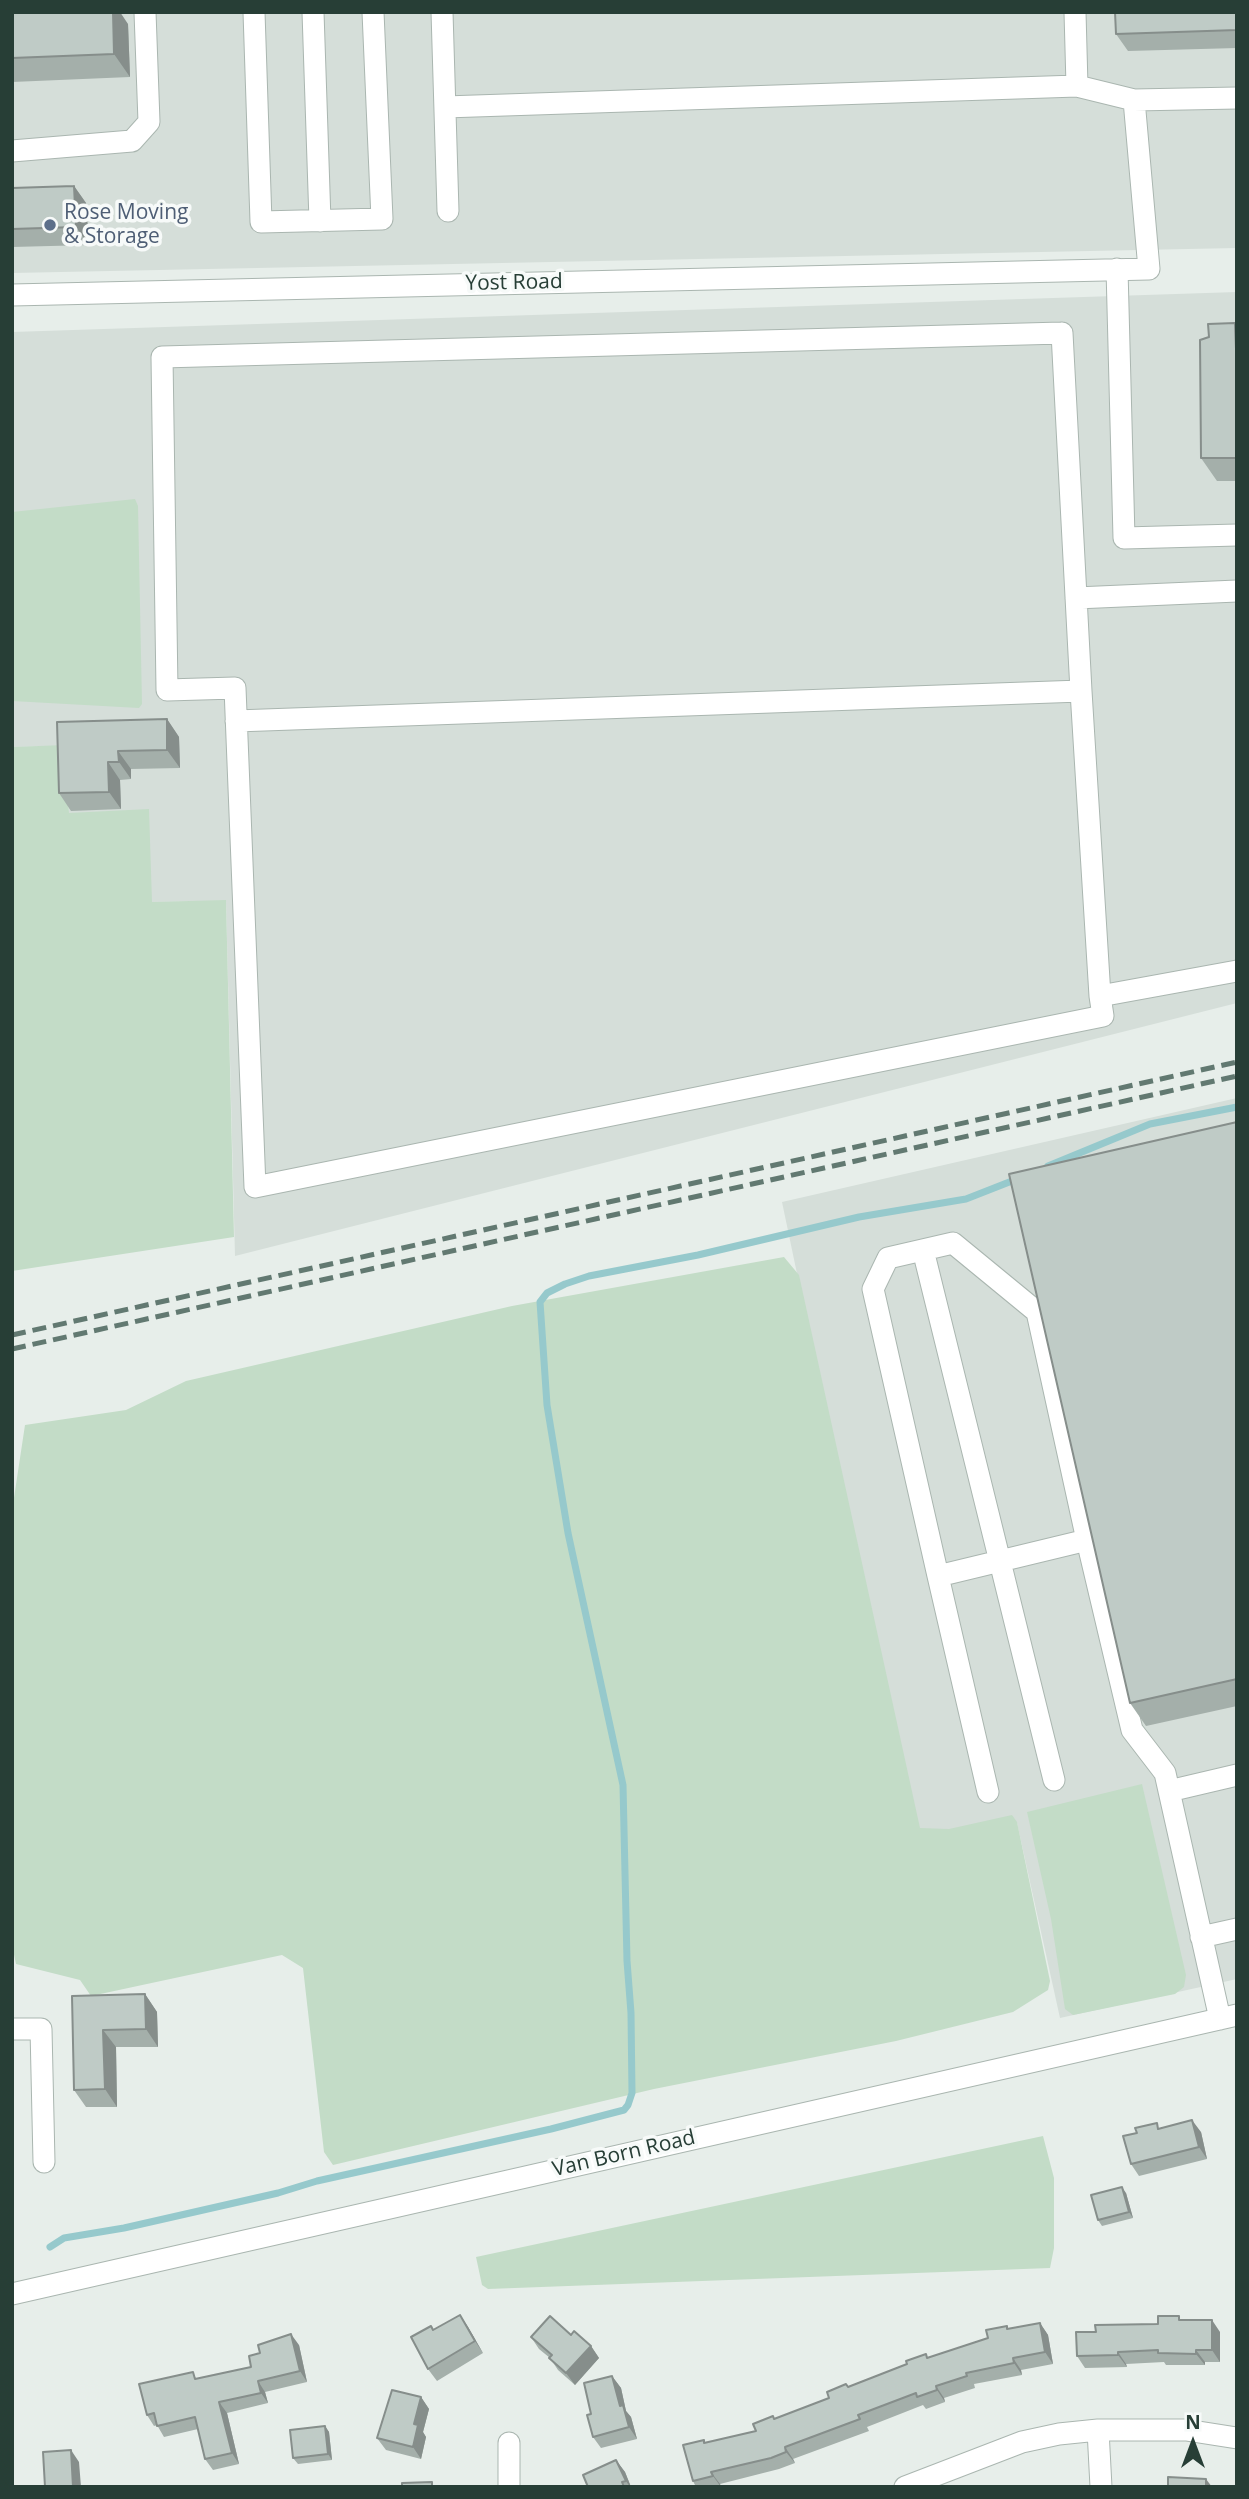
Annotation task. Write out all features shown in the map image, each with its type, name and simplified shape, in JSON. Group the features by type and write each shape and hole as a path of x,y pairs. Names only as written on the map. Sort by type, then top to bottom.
{"street":[{"path":"12,150 132,141 149,121 145,12"},
{"path":"254,12 261,222 382,219 373,12"},
{"path":"313,12 320,221"},
{"path":"442,12 448,211"},
{"path":"1075,12 1077,86"},
{"path":"445,107 1077,86 1134,100 1237,98"},
{"name":"Yost Road","path":"12,295 1149,269 1134,100"},
{"path":"1117,269 1124,538 1237,535"},
{"path":"1062,333 1076,598 1103,1016 255,1187 235,688 167,690 162,357 1062,333"},
{"path":"1076,598 1237,591"},
{"path":"236,721 1081,691"},
{"path":"1100,996 1237,971"},
{"path":"988,1792 873,1289 888,1258 953,1243 1037,1312 1132,1730 1165,1773 1201,1937 1228,2017"},
{"path":"923,1250 1054,1780"},
{"path":"938,1576 1087,1540"},
{"path":"1169,1791 1237,1775"},
{"path":"1201,1937 1237,1929"},
{"name":"Van Born Road","path":"12,2294 1228,2017"},
{"path":"12,2029 41,2029 44,2162"},
{"path":"1098,2430 1101,2487"},
{"path":"905,2487 1022,2442 1059,2434 1098,2430 1186,2430 1237,2438"},
{"path":"509,2443 509,2487"}],"shaded area":[{"path":"12,12 1237,12 1237,248 12,273"},
{"path":"1237,292 1237,1003 235,1256 226,901 152,902 69,813 65,746 12,747 12,332"},
{"path":"1237,1098 1237,1979 1060,2018 1017,1823 917,1847 782,1202"}],"green space":[{"path":"135,499 138,506 142,704 139,708 12,701 12,512"},
{"path":"65,745 69,813 149,809 152,902 226,900 234,1237 12,1271 12,747"},
{"path":"784,1257 799,1275 920,1828 949,1829 1012,1815 1017,1822 1050,1981 1048,1990 1013,2012 896,2041 654,2089 333,2165 324,2152 303,1968 282,1955 91,1996 80,1980 16,1964 12,1945 12,1511 25,1425 126,1410 186,1381 512,1306"},
{"path":"1142,1784 1186,1975 1184,1987 1175,1994 1073,2015 1065,2009 1051,1919 1027,1812"},
{"path":"1043,2136 1054,2178 1054,2248 1050,2268 488,2289 482,2285 476,2257"}],"building":[{"path":"12,12 113,12 114,54 12,58"},
{"path":"1115,12 1237,12 1237,30 1116,34"},
{"path":"74,186 76,227 12,229 12,188"},
{"path":"1235,323 1237,458 1201,458 1200,340 1209,337 1208,324"},
{"path":"167,719 167,750 118,751 119,762 108,762 109,792 59,793 57,722"},
{"path":"1237,1122 1237,1679 1130,1703 1009,1174"},
{"path":"145,1994 146,2029 103,2030 105,2089 74,2090 72,1996"},
{"path":"1192,2120 1199,2147 1131,2164 1123,2136 1137,2133 1135,2128 1157,2123 1158,2129"},
{"path":"1122,2187 1129,2212 1098,2220 1091,2195"},
{"path":"460,2315 475,2341 428,2369 411,2337 431,2326 433,2330"},
{"path":"550,2316 571,2335 574,2331 591,2346 566,2373 549,2358 552,2355 531,2337"},
{"path":"1158,2316 1179,2316 1179,2320 1212,2320 1212,2350 1196,2350 1196,2354 1158,2353 1158,2350 1077,2356 1076,2332 1096,2332 1095,2325 1158,2324"},
{"path":"1040,2323 1045,2352 1013,2358 1014,2363 966,2373 967,2376 936,2386 937,2390 917,2397 916,2393 858,2415 860,2419 785,2447 786,2452 771,2458 711,2472 713,2476 693,2481 683,2445 756,2431 753,2424 829,2398 827,2392 846,2384 848,2387 926,2354 927,2358 988,2338 986,2330"},
{"path":"291,2334 300,2371 258,2381 261,2393 219,2402 232,2453 205,2459 195,2417 157,2426 154,2413 147,2415 139,2384 193,2372 195,2379 251,2367 249,2356 260,2353 258,2345"},
{"path":"612,2376 629,2427 593,2437 587,2415 591,2414 584,2383"},
{"path":"392,2390 421,2397 414,2424 418,2425 413,2447 377,2438"},
{"path":"325,2426 328,2454 293,2458 290,2430"},
{"path":"71,2450 73,2487 45,2487 43,2452"},
{"path":"616,2460 626,2481 622,2482 624,2487 588,2487 583,2475"},
{"path":"1168,2477 1206,2479 1206,2487 1168,2487"},
{"path":"432,2482 432,2487 402,2487 402,2483"}],"waterway":[{"path":"1048,1166 1150,1124 1237,1107"},
{"path":"50,2247 64,2238 124,2228 278,2193 317,2181 624,2110 632,2093 623,1785 568,1533 547,1405 540,1302 547,1293 589,1276 698,1255 859,1217 966,1199 1017,1179"}],"railway":[{"path":"12,1335 1237,1062"},
{"path":"12,1349 1237,1076"}],"place":[{"name":"Rose Moving & Storage","path":"50,225"}]}
